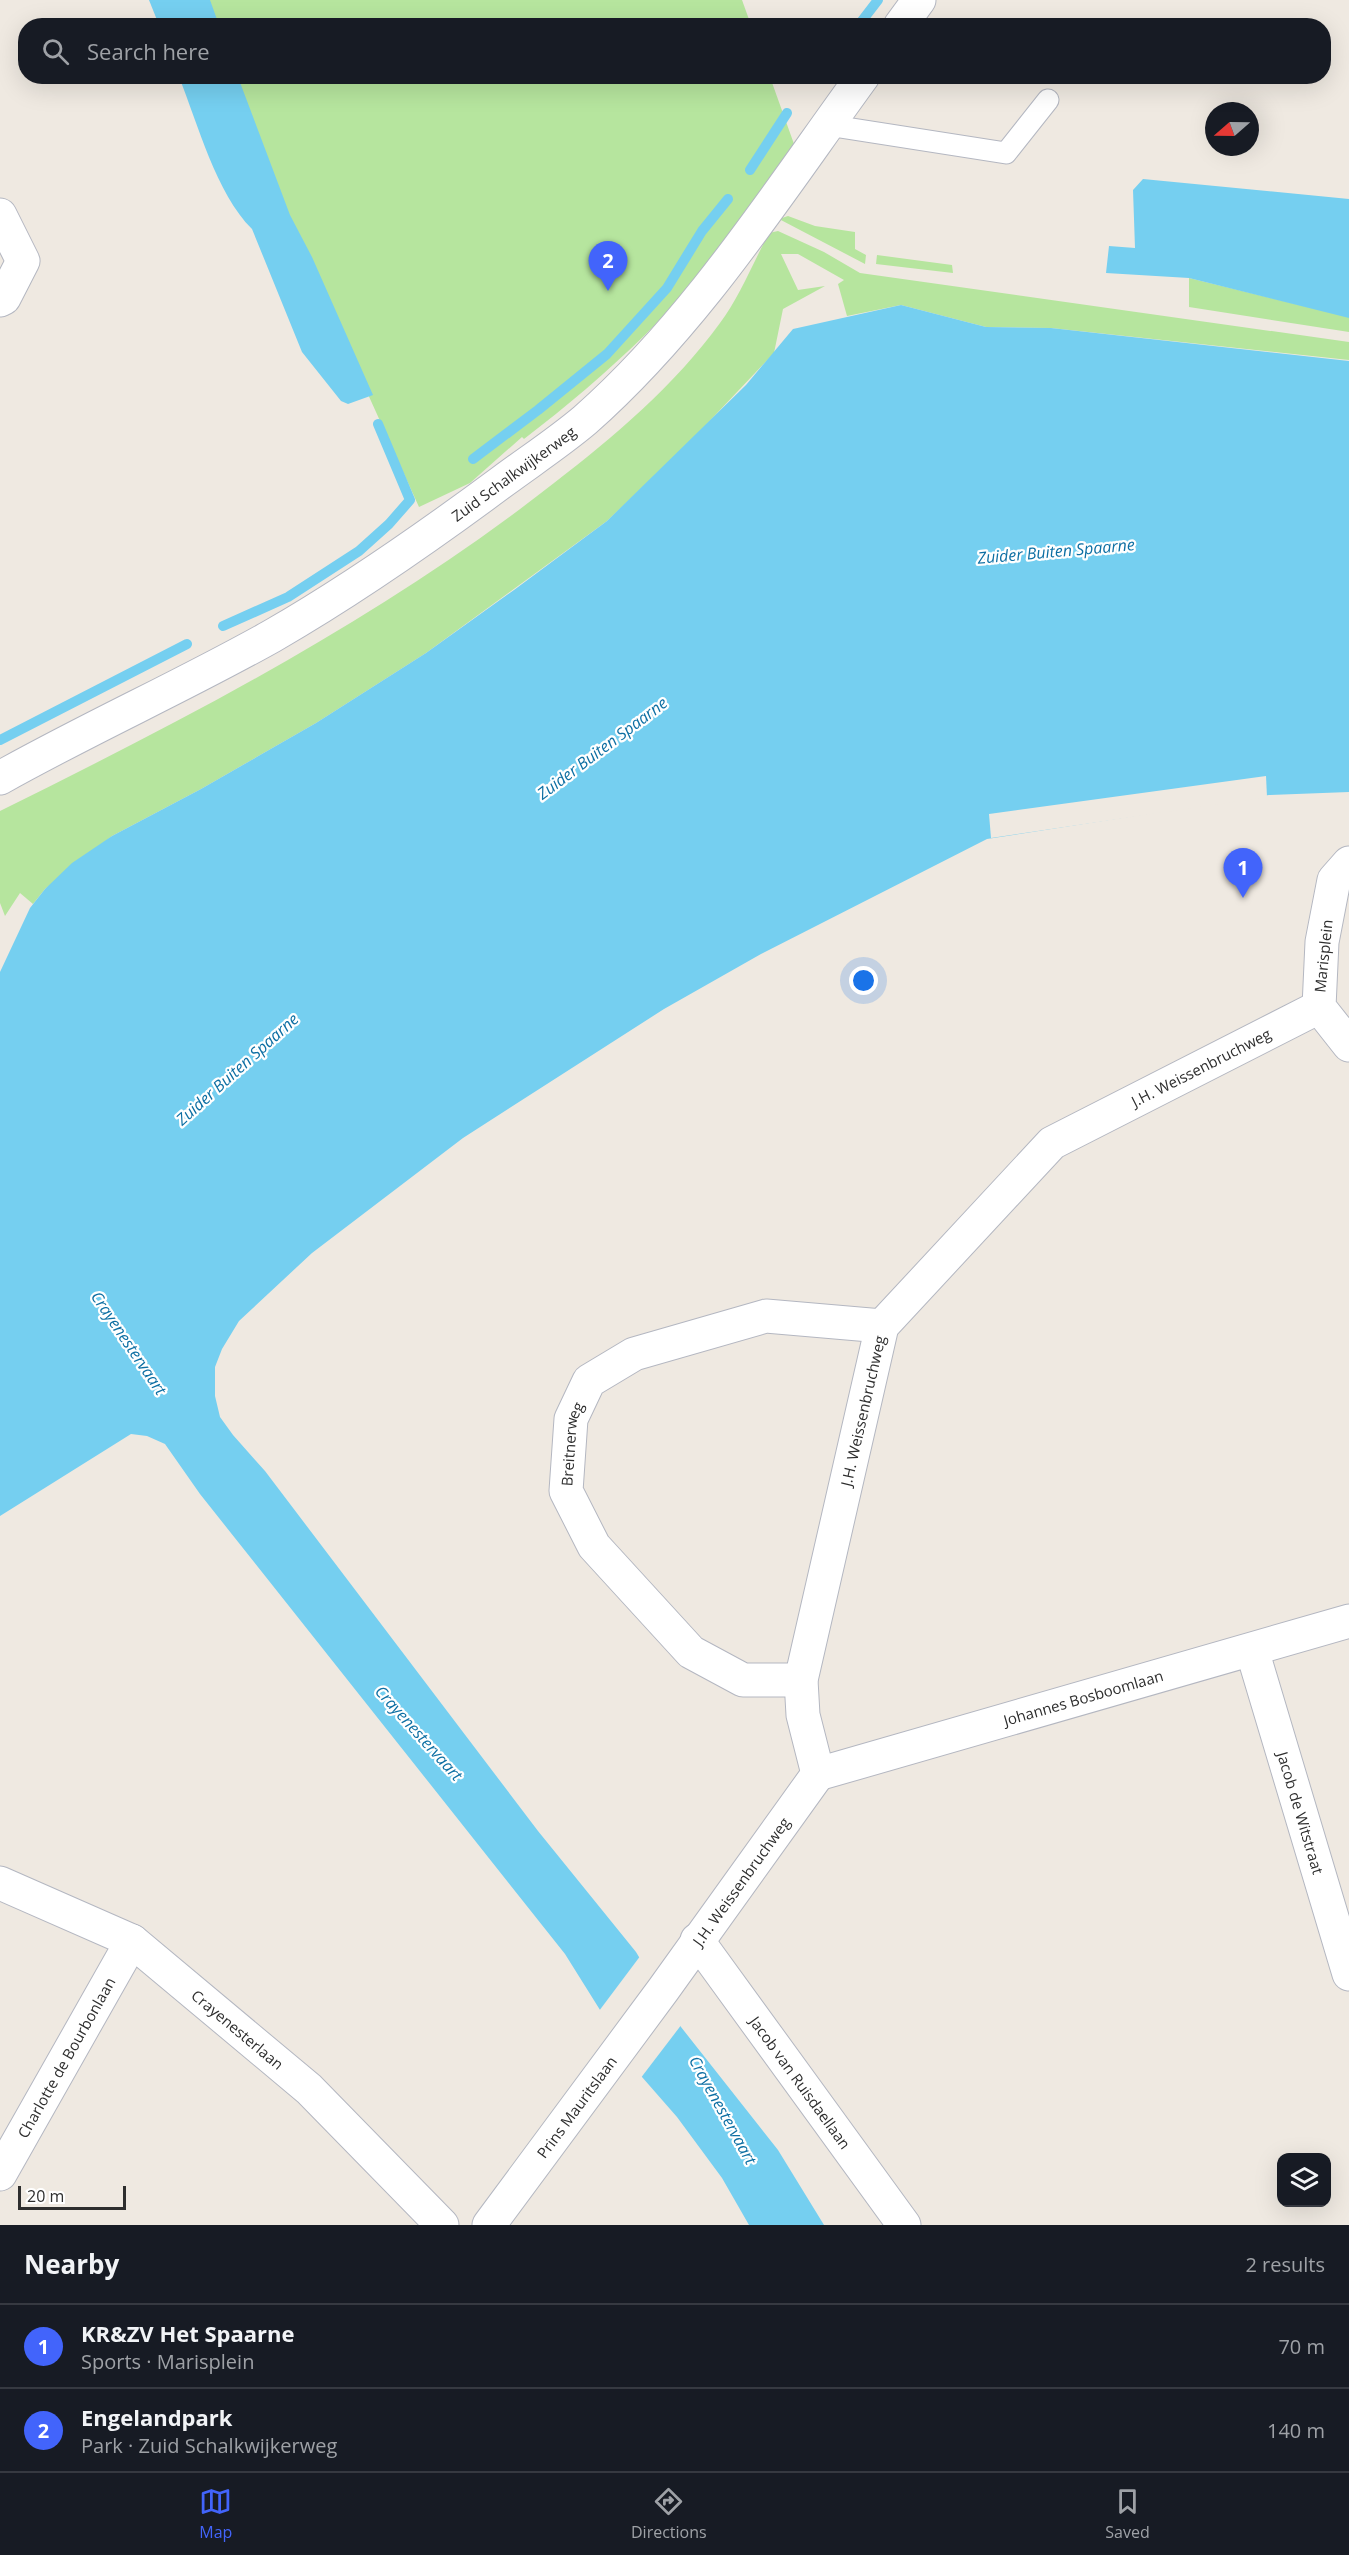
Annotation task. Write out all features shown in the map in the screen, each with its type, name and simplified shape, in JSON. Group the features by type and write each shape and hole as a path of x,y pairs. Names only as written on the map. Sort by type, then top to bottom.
{"street":[{"path":"906,18 919,0"},
{"name":"Zuid Schalkwijkerweg","path":"0,778 57,746 272,636 452,518 584,420 663,342 763,216 857,84"},
{"path":"0,214 23,261 4,298 0,300"},
{"name":"Marisplein","path":"1349,863 1334,880 1322,942 1319,1007 1349,1045"},
{"name":"J.H. Weissenbruchweg","path":"663,1990 818,1774 803,1716 801,1680 882,1326 1052,1143 1319,1007"},
{"name":"Breitnerweg","path":"801,1680 743,1680 691,1652 594,1546 566,1491 571,1419 589,1381 634,1354 766,1316 882,1326"},
{"name":"Johannes Bosboomlaan","path":"818,1774 1349,1621"},
{"name":"Jacob de Witstraat","path":"1252,1650 1349,1974"},
{"name":"Crayenesterlaan","path":"0,1883 132,1941 309,2089 442,2225"},
{"name":"Jacob van Ruisdaellaan","path":"697,1940 904,2225"},
{"name":"Charlotte de Bourbonlaan","path":"0,2174 132,1941"},
{"name":"Prins Mauritslaan","path":"489,2225 663,1990"}],"lane":[{"path":"827,125 1006,153 1048,100"}],"green space":[{"path":"208,0 742,0 748,18 215,18"},
{"path":"239,84 773,84 794,144 705,267 645,335 586,389 524,439 522,437 470,483 419,507 285,211"},
{"path":"788,216 815,226 855,232 855,249 866,255 865,264 779,219"},
{"path":"778,231 824,252 860,273 1349,342 1349,360 1051,328 986,327 901,305 847,316 838,284 844,280 798,254 781,254 798,290 825,286 783,309 774,353 685,447 607,521 426,653 316,723 201,789 112,836 45,889 33,904 20,893 5,916 0,903 0,811 215,701 286,661 423,577 490,531 599,447 664,389 720,323 740,291 769,233"},
{"path":"877,255 952,265 953,273 876,264"},
{"path":"1189,278 1349,317 1349,332 1189,307"}],"water":[{"path":"149,0 210,0 216,18 156,18"},
{"path":"182,84 241,84 290,215 312,257 373,395 348,404 341,401 302,352 252,229 228,197 201,136"},
{"path":"1143,179 1349,199 1349,318 1189,278 1106,273 1109,246 1135,248 1133,190"},
{"path":"901,305 986,327 1051,328 1349,361 1349,792 1269,795 987,839 761,954 664,1009 463,1138 312,1253 239,1321 222,1349 215,1367 215,1396 220,1417 265,1471 538,1831 636,1952 681,2027 778,2150 824,2225 749,2225 722,2178 677,2117 642,2077 565,1954 200,1494 165,1444 147,1436 131,1434 0,1516 0,972 30,908 45,889 72,863 112,836 201,789 316,723 426,653 514,590 607,521 746,385 793,329"}],"pier":[{"path":"1266,776 1267,797 991,838 989,814"},
{"path":"641,1955 682,2024 640,2079 599,2011"}],"waterway":[{"path":"864,18 878,0"},
{"path":"750,170 787,113"},
{"path":"473,459 607,354 667,288 702,231 728,199"},
{"path":"223,626 288,597 359,551 389,524 410,500 378,424"},
{"path":"0,740 187,644"}],"place":[{"name":"Engelandpark","path":"608,291"},
{"name":"KR&ZV Het Spaarne","path":"1243,898"}],"water label":[{"name":"Zuider Buiten Spaarne","path":"1056,551"},
{"name":"Zuider Buiten Spaarne","path":"602,748"},
{"name":"Zuider Buiten Spaarne","path":"237,1069"},
{"name":"Crayenestervaart","path":"129,1343"},
{"name":"Crayenestervaart","path":"419,1733"},
{"name":"Crayenestervaart","path":"723,2110"}]}
